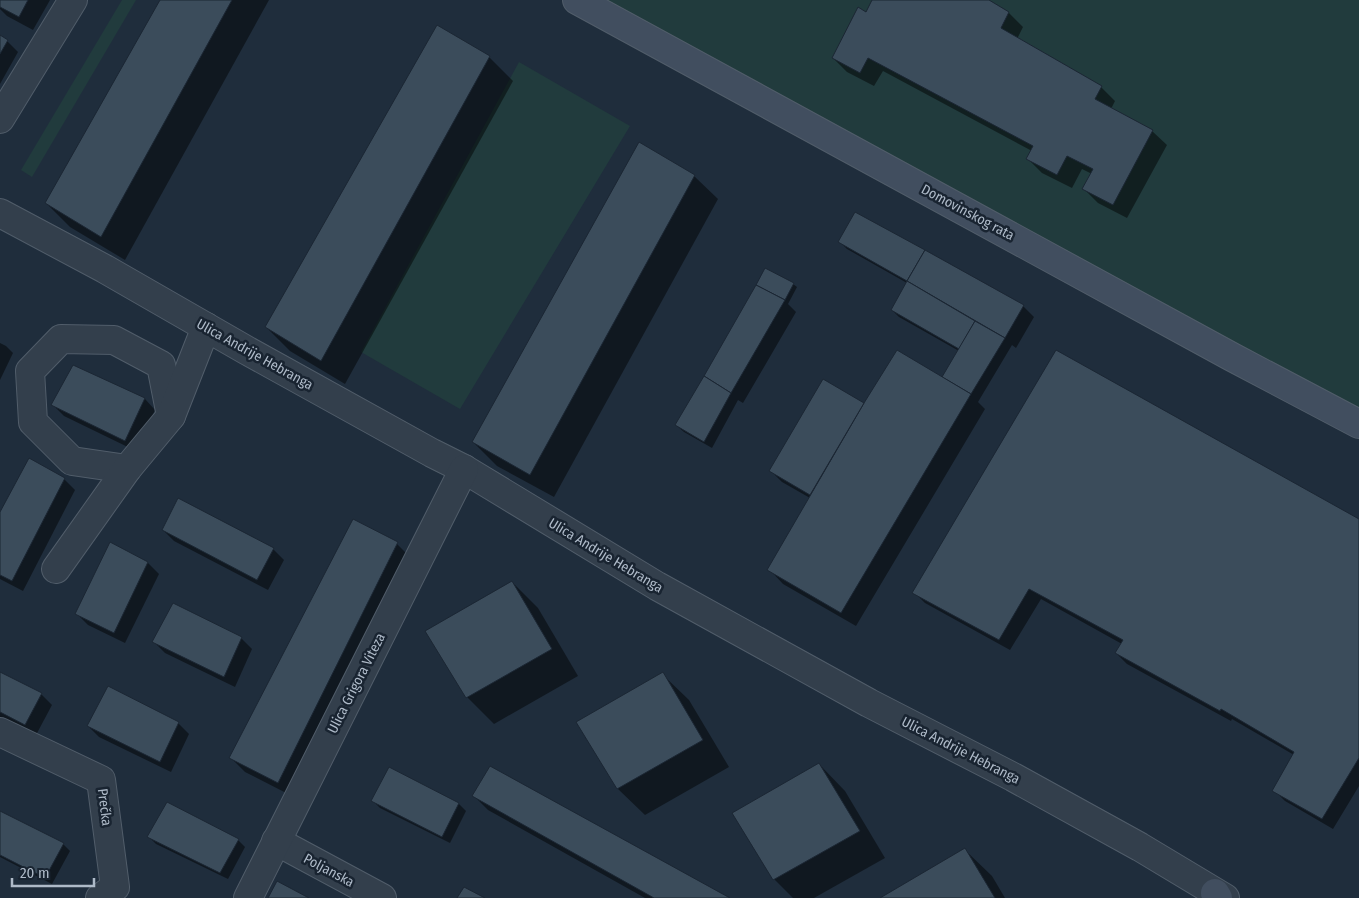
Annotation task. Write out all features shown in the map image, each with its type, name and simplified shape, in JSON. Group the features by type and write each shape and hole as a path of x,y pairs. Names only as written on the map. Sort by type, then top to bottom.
{"main road":[{"name":"Domovinskog rata","path":"590,3 1232,357 1359,424"}],"street":[{"path":"0,119 73,0"},
{"name":"Ulica Andrije Hebranga","path":"0,213 106,269 206,327 464,469 657,586 869,703 1013,776 1154,856 1220,897"},
{"path":"56,569 127,469 171,416 206,327"},
{"path":"127,469 72,461 33,422 30,371 61,339 114,340 161,365 171,416"},
{"name":"Ulica Grigora Viteza","path":"248,898 464,469"},
{"name":"Prečka","path":"0,732 101,780 107,892"},
{"name":"Poljanska","path":"276,841 382,898"}],"green space":[{"path":"122,0 136,0 32,177 21,170"},
{"path":"599,0 1359,0 1359,424"},
{"path":"519,62 630,126 460,409 361,352"}],"building":[{"path":"0,0 28,0 19,17 0,7"},
{"path":"160,0 232,0 101,237 45,203"},
{"path":"872,0 989,0 1009,12 1001,28 1102,86 1095,99 1153,130 1113,205 1082,189 1093,169 1067,156 1057,175 1026,159 1033,146 868,58 860,73 832,58 858,7 866,12"},
{"path":"437,25 490,56 321,361 265,327"},
{"path":"0,35 8,40 0,54"},
{"path":"639,142 695,175 530,475 472,442"},
{"path":"855,212 925,250 907,281 838,242"},
{"path":"925,250 1024,305 1005,338 907,281"},
{"path":"765,268 794,283 785,300 756,285"},
{"path":"907,281 975,321 959,349 891,310"},
{"path":"756,285 785,300 731,393 704,376"},
{"path":"975,321 1005,338 971,394 942,377"},
{"path":"897,350 971,394 841,613 767,570"},
{"path":"1056,350 1359,519 1359,758 1322,819 1272,791 1294,752 1221,709 1220,711 1115,653 1123,640 1029,589 999,640 912,593"},
{"path":"73,365 145,398 125,441 51,405"},
{"path":"704,376 731,393 704,442 675,425"},
{"path":"823,379 864,403 810,495 769,471"},
{"path":"29,458 65,478 12,581 0,575 0,512"},
{"path":"178,498 274,548 257,580 162,530"},
{"path":"353,519 398,542 278,783 229,758"},
{"path":"110,542 148,562 114,633 75,614"},
{"path":"512,581 552,649 466,698 425,631"},
{"path":"173,603 242,637 224,677 152,642"},
{"path":"0,672 42,693 25,725 0,712"},
{"path":"663,672 703,740 617,789 576,722"},
{"path":"108,686 179,722 160,762 87,726"},
{"path":"819,763 860,831 773,880 732,813"},
{"path":"490,766 730,898 654,898 472,796"},
{"path":"389,767 459,803 442,837 371,801"},
{"path":"167,802 239,839 220,873 147,837"},
{"path":"0,811 64,843 45,878 0,855"},
{"path":"965,848 995,898 880,898"},
{"path":"277,881 309,898 268,898"},
{"path":"464,887 485,898 457,898"}]}
